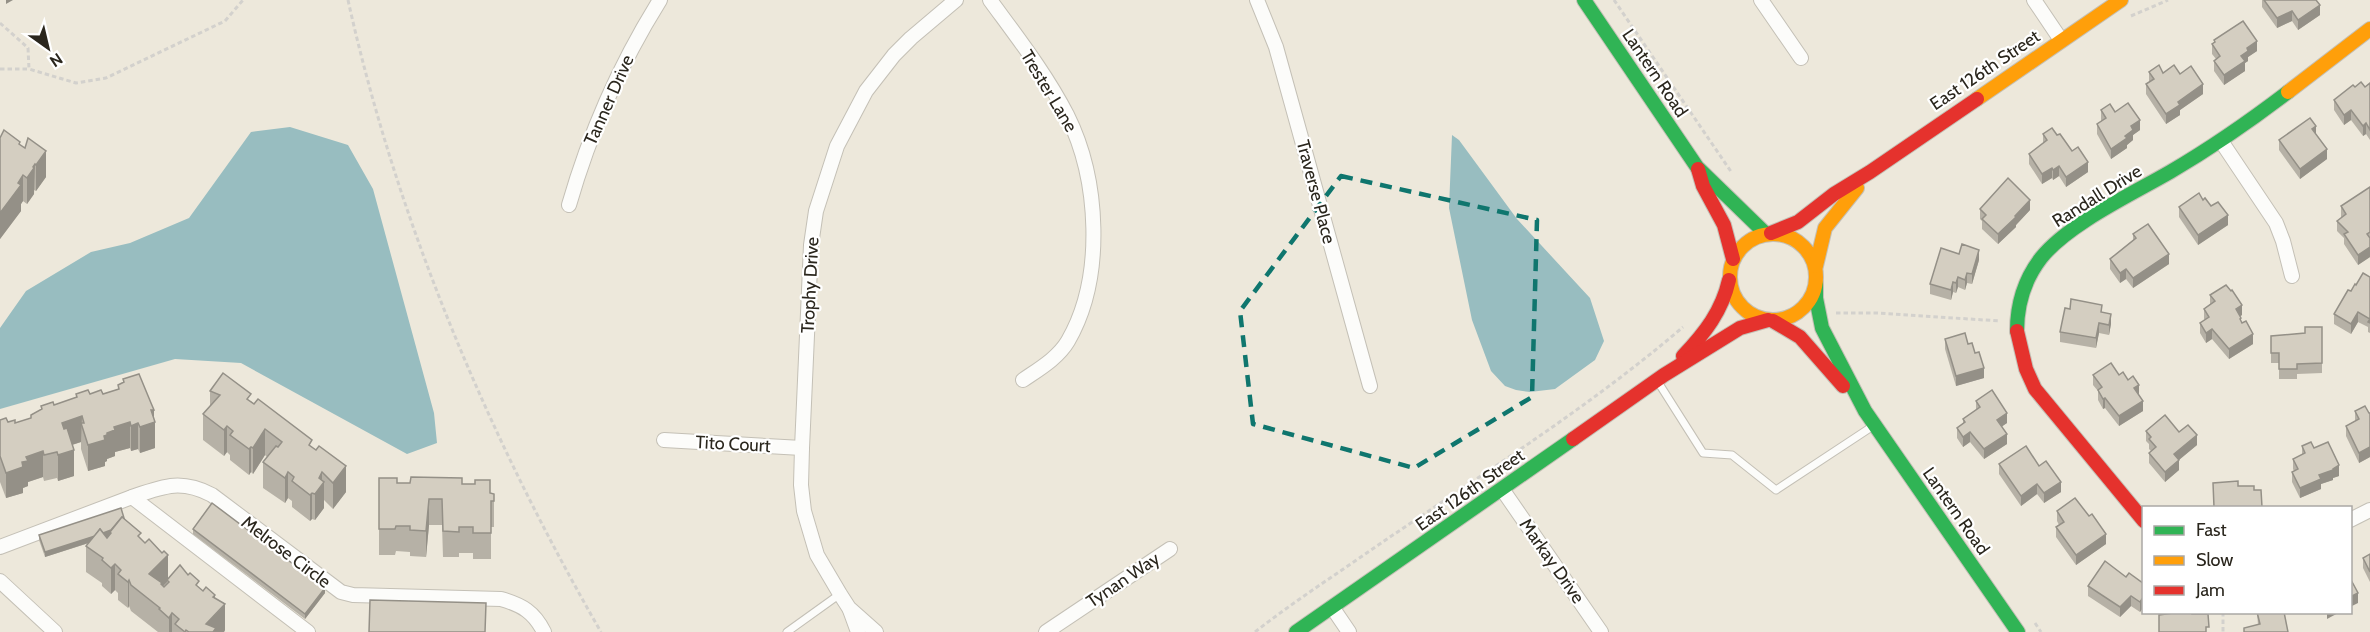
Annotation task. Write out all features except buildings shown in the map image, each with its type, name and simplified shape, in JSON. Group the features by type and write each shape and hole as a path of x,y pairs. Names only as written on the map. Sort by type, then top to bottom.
{"street":[{"name":"Tanner Drive","path":"569,205 580,166 612,88 660,0"},
{"name":"Trophy Drive","path":"858,632 849,608 817,555 807,526 801,485 811,245 816,211 837,146 866,91 910,38 956,0"},
{"name":"Trester Lane","path":"990,0 1046,80 1067,116 1084,159 1092,203 1091,262 1078,319 1068,341 1057,355 1023,380"},
{"name":"Traverse Place","path":"1257,0 1276,47 1370,386"},
{"name":"Lantern Road","path":"1584,0 1697,167 1703,186 1724,225 1733,259"},
{"path":"1761,0 1801,58"},
{"path":"2034,0 2061,40"},
{"name":"East 126th Street","path":"1769,234 1798,222 1834,194 1870,172 2121,0"},
{"name":"Randall Drive","path":"2142,519 2035,389 2025,371 2016,336 2020,297 2027,279 2037,262 2063,236 2220,141 2370,29"},
{"path":"2220,141 2276,223 2292,276"},
{"name":"Lantern Road","path":"1697,167 1717,183 1746,218 1769,234"},
{"name":"East 126th Street","path":"1816,266 1825,228 1870,172"},
{"path":"1769,234 1797,241 1807,250 1816,266 1816,284 1812,297 1805,307 1796,314 1770,321 1751,315 1739,304 1731,291 1729,278 1733,259 1738,251 1749,241 1769,234"},
{"name":"East 126th Street","path":"1660,378 1700,338 1716,318 1724,302 1729,278"},
{"name":"Lantern Road","path":"1816,284 1816,298 1822,328 1865,411"},
{"name":"Lantern Road","path":"1770,321 1800,337 1865,411 2018,632"},
{"name":"East 126th Street","path":"1296,632 1660,378 1740,328 1770,321"},
{"name":"Tito Court","path":"664,440 802,448"},
{"name":"Melrose Circle","path":"0,547 4,543 166,486 177,485 200,489 212,495 340,592 353,595 501,599 532,613 544,632"},
{"name":"Markay Drive","path":"1502,489 1601,632"},
{"path":"132,498 308,632"},
{"path":"2352,519 2370,510"},
{"name":"Tynan Way","path":"1046,632 1170,549"},
{"path":"0,581 55,632"},
{"name":"Trophy Drive","path":"849,608 876,632"},
{"path":"1332,608 1349,632"}],"lane":[{"path":"1660,378 1702,453 1732,456 1776,490 1875,425"},
{"path":"787,632 840,594"}],"path":[{"path":"0,69 29,69 76,83 106,78 225,21 243,0"},
{"path":"348,0 362,62 393,161 420,244 457,340 512,465 562,565 601,632"},
{"path":"0,23 28,48 29,69"},
{"path":"1255,632 1581,406 1647,358 1689,323"},
{"path":"2223,614 2223,632"}],"highlighted area":[{"path":"1341,176 1537,220 1532,397 1414,468 1253,424 1240,311"}],"water":[{"path":"290,127 348,145 373,189 434,413 437,443 407,454 241,363 175,359 0,409 0,328 26,291 91,252 130,243 189,218 251,132"},
{"path":"1452,135 1459,140 1517,219 1590,298 1604,341 1595,360 1555,389 1530,392 1516,390 1505,386 1491,371 1472,320 1449,208"}],"traffic: fast":[{"path":"1584,0 1697,167 1766,234"},
{"path":"2017,331 2018,311 2026,284 2035,266 2053,245 2101,210 2215,144 2288,92"},
{"path":"1816,284 1816,298 1822,328 1865,411 2018,632"},
{"path":"1296,632 1573,439"}],"traffic: slow":[{"path":"1977,99 2121,0"},
{"path":"2288,92 2370,29"},
{"path":"1816,266 1825,228 1857,188"},
{"path":"1765,234 1781,234 1804,246 1813,260 1816,277 1813,294 1804,308 1781,320 1765,320 1749,313 1737,301 1730,285 1730,269 1737,253 1749,241 1765,234"}],"traffic: jam":[{"path":"1771,233 1798,222 1834,194 1977,99"},
{"path":"1698,169 1703,186 1724,225 1733,259"},
{"path":"1683,356 1712,321 1722,302 1729,280"},
{"path":"1573,439 1664,375 1740,328 1768,320"},
{"path":"1773,321 1800,337 1843,386"},
{"path":"2017,331 2026,369 2035,389 2142,519"}]}
